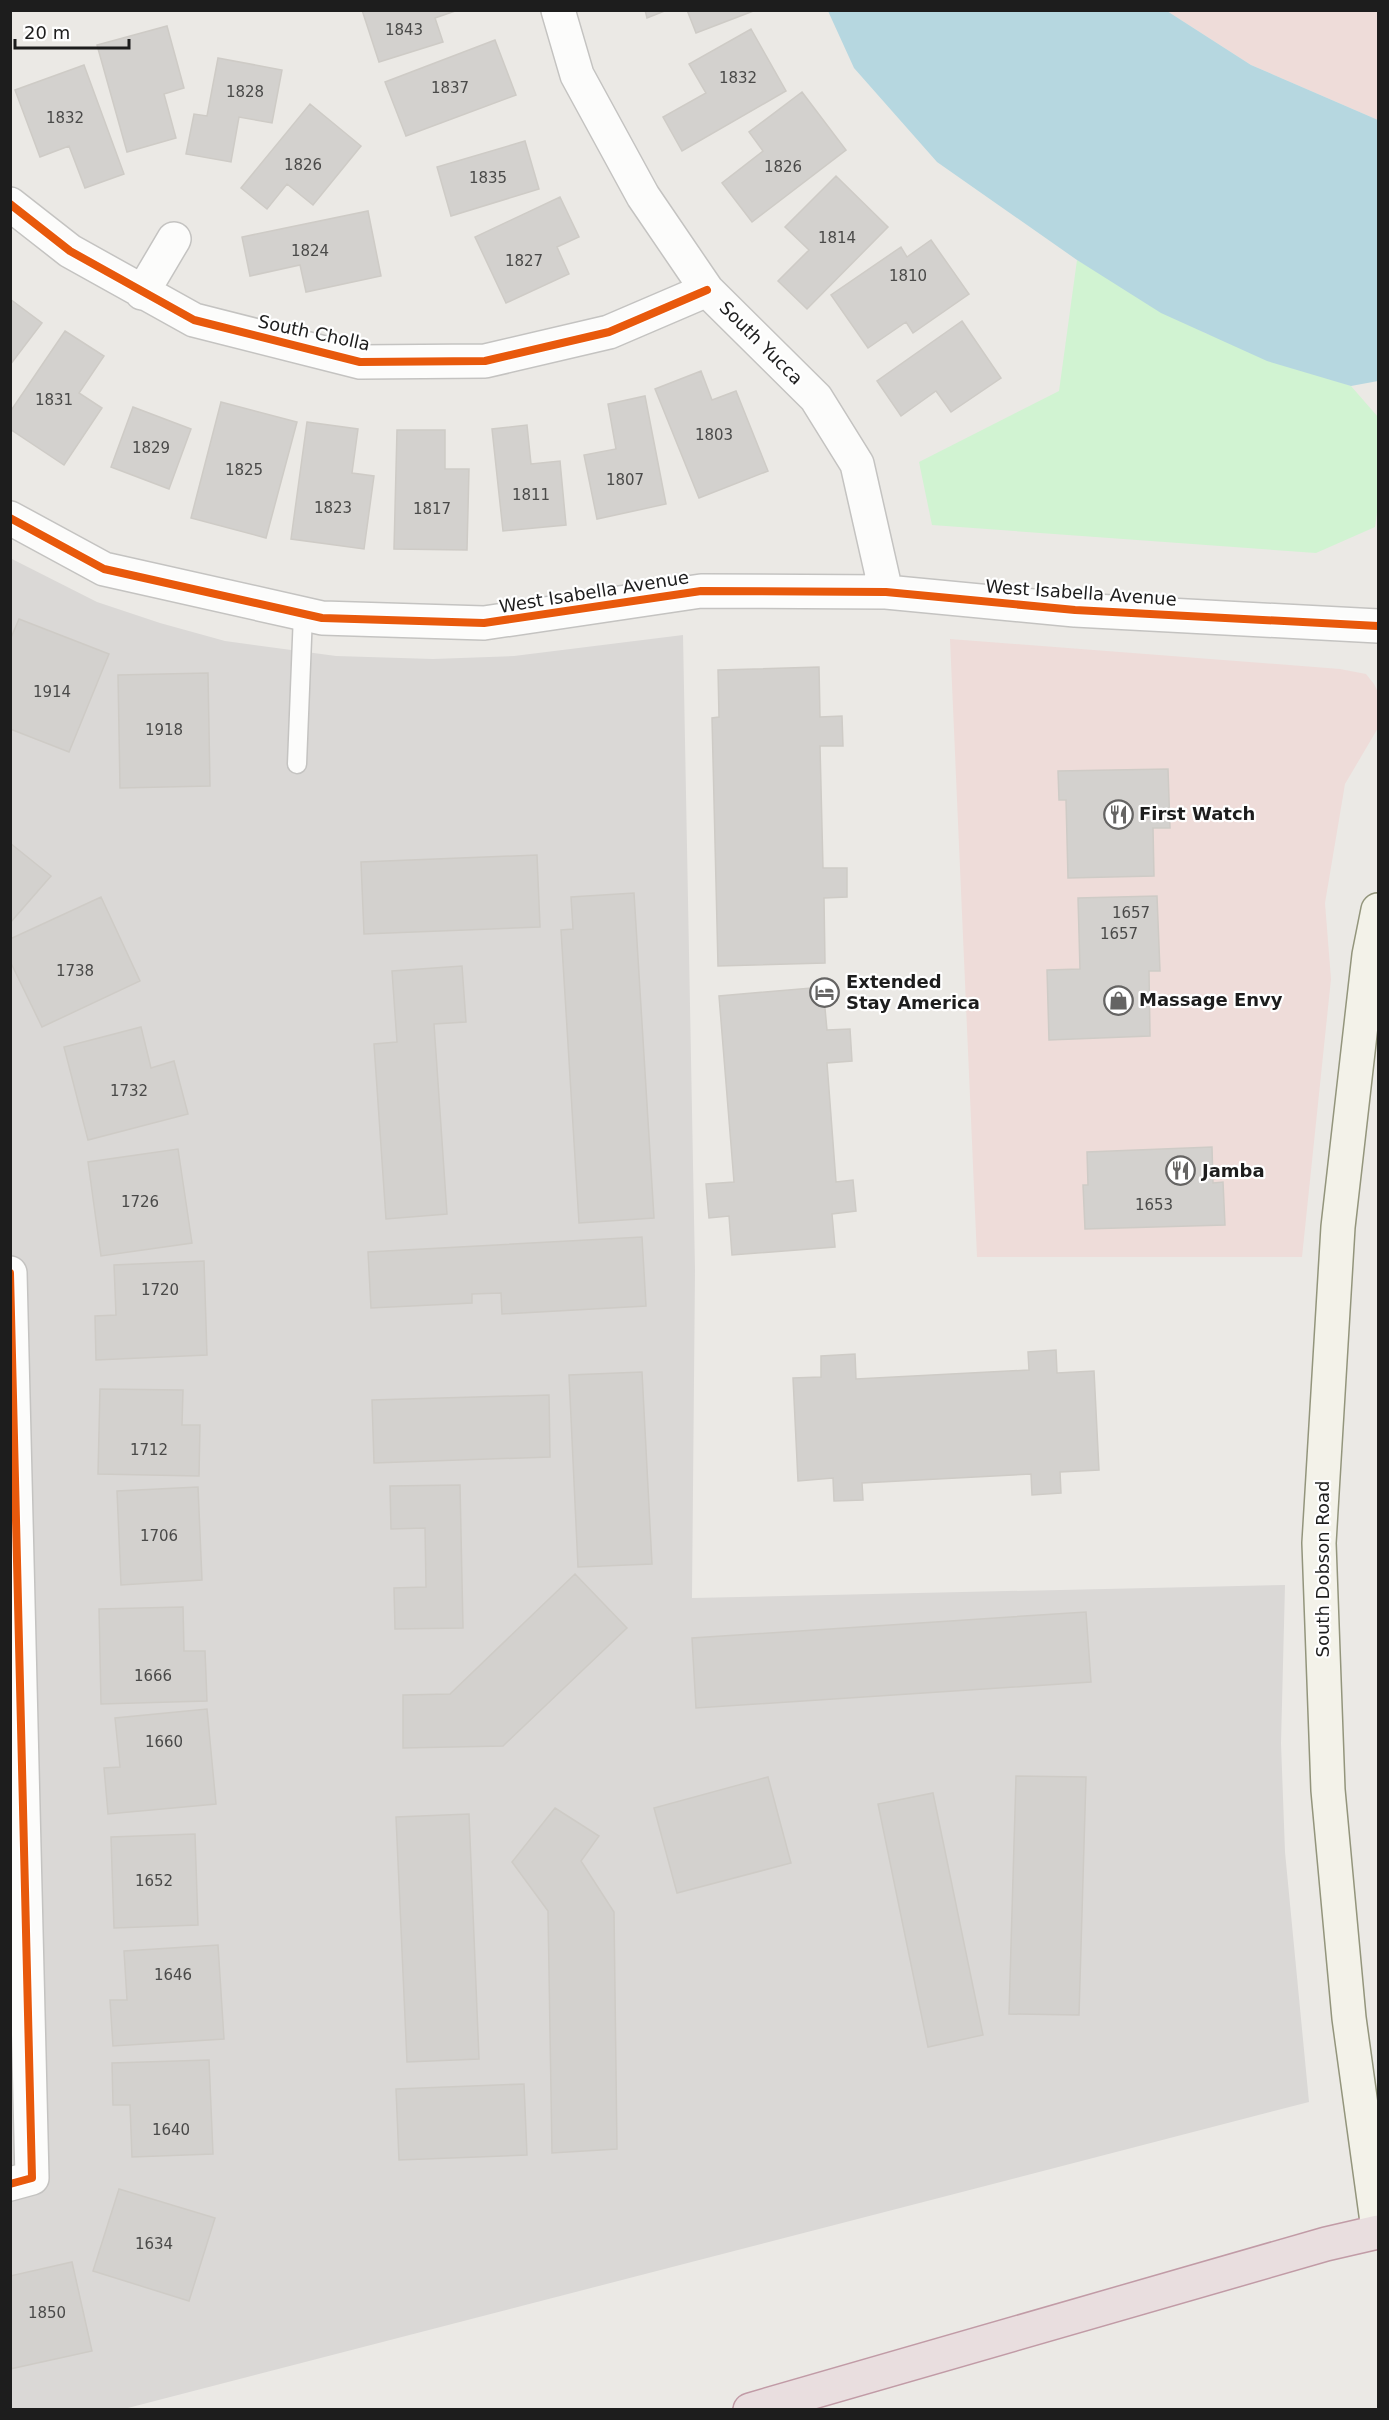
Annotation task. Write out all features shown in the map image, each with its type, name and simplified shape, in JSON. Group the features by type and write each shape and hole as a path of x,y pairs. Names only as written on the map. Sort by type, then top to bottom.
{"highway":[{"path":"750,2409 1378,2230"}],"main road":[{"name":"South Dobson Road","path":"1378,910 1369,955 1338,1227 1319,1544 1328,1790 1349,2018 1378,2230"}],"street":[{"name":"South Yucca","path":"558,10 577,75 643,196 707,290 816,398 857,464 886,592"},
{"name":"South Cholla","path":"10,204 70,251 194,320 360,362 485,361 609,332 707,290"},
{"path":"142,293 174,238"},
{"name":"West Isabella Avenue","path":"10,518 104,569 322,618 484,624 700,591 886,592 1075,610 1378,626"},
{"path":"10,1273 21,2181"}],"lane":[{"path":"297,764 303,614"}],"shaded area":[{"path":"1167,11 1378,11 1378,120 1251,65"},
{"path":"10,558 97,602 160,623 225,641 336,656 433,659 514,656 683,635 695,1270 692,1598 1285,1585 1281,1743 1285,1852 1309,2102 124,2409 11,2409"},
{"path":"950,639 1340,669 1366,674 1374,684 1378,692 1378,728 1345,784 1325,903 1331,979 1302,1257 977,1257"}],"green space":[{"path":"1077,260 1205,333 1351,386 1378,417 1378,505 1375,527 1316,553 932,525 919,462 1059,391"}],"water":[{"path":"828,11 1167,11 1251,65 1378,120 1378,381 1351,386 1267,361 1161,313 1077,260 937,162 854,68"}],"building":[{"path":"362,10 458,10 435,18 443,42 379,62"},
{"path":"645,10 667,10 647,18"},
{"path":"687,10 756,10 696,33"},
{"path":"167,26 184,88 164,94 176,138 127,152 97,45"},
{"path":"751,29 786,91 682,151 663,117 706,93 689,64"},
{"path":"495,40 516,95 406,136 385,82"},
{"path":"218,58 282,70 272,123 239,117 231,162 186,154 194,114 207,116"},
{"path":"84,65 124,174 85,188 69,146 40,157 15,90"},
{"path":"802,92 846,150 752,222 722,183 763,151 749,132"},
{"path":"310,104 361,146 313,205 287,184 267,209 241,188"},
{"path":"525,141 539,189 451,216 437,167"},
{"path":"836,176 888,227 807,309 778,281 809,250 785,227"},
{"path":"560,197 579,237 557,247 569,274 506,303 475,237"},
{"path":"368,211 381,276 306,292 300,265 250,276 242,237"},
{"path":"931,240 969,294 913,333 906,322 868,348 831,295 901,247 907,257"},
{"path":"10,299 42,323 10,365"},
{"path":"962,321 1001,378 951,412 936,391 901,416 877,381"},
{"path":"65,331 104,356 79,393 102,408 64,465 10,429 10,412"},
{"path":"701,371 712,400 736,391 768,471 699,498 655,389"},
{"path":"645,396 666,504 597,519 584,455 616,449 608,404"},
{"path":"221,402 297,422 266,538 191,518"},
{"path":"133,407 191,429 169,489 111,467"},
{"path":"307,422 358,429 352,473 374,476 364,549 291,539"},
{"path":"527,425 531,464 560,461 566,525 503,531 492,429"},
{"path":"397,430 445,430 445,469 469,469 467,550 394,549"},
{"path":"19,619 109,654 69,752 10,729 10,640"},
{"path":"819,667 820,717 842,716 843,746 820,746 823,868 847,868 847,897 824,898 825,963 718,966 712,718 719,717 718,670"},
{"path":"208,673 210,786 120,788 118,675"},
{"name":"First Watch","path":"1168,769 1170,828 1153,828 1154,876 1068,878 1066,800 1059,800 1058,771"},
{"path":"10,843 51,876 10,923"},
{"path":"537,855 540,927 364,934 361,862"},
{"path":"634,893 654,1218 579,1223 561,930 573,929 571,897"},
{"path":"1157,896 1160,971 1149,971 1150,1036 1049,1040 1047,970 1080,969 1078,898"},
{"path":"101,897 140,981 42,1027 10,961 10,939"},
{"path":"462,966 466,1022 434,1024 447,1214 386,1219 374,1044 397,1042 392,971"},
{"path":"823,987 827,1030 850,1029 852,1061 827,1063 836,1182 853,1180 856,1211 832,1214 835,1247 732,1255 729,1216 709,1218 706,1184 734,1182 719,996"},
{"path":"141,1027 151,1068 174,1061 188,1114 88,1140 64,1047"},
{"path":"1212,1147 1213,1183 1223,1182 1225,1225 1085,1229 1083,1185 1088,1185 1087,1152"},
{"path":"178,1149 192,1243 101,1256 88,1162"},
{"path":"642,1237 646,1306 502,1314 501,1293 472,1294 472,1303 371,1308 368,1252"},
{"path":"204,1261 207,1355 96,1360 95,1316 116,1315 114,1265"},
{"path":"1056,1350 1057,1373 1094,1371 1099,1470 1060,1472 1061,1493 1032,1495 1031,1474 862,1483 863,1500 834,1501 833,1478 798,1481 793,1378 821,1377 821,1356 855,1354 856,1379 1029,1370 1028,1352"},
{"path":"642,1372 652,1564 578,1567 569,1375"},
{"path":"100,1389 183,1390 182,1425 200,1425 199,1476 98,1474"},
{"path":"549,1395 550,1457 374,1463 372,1400"},
{"path":"460,1485 463,1628 395,1629 394,1588 426,1587 425,1528 391,1529 390,1486"},
{"path":"198,1487 202,1580 121,1585 117,1491"},
{"path":"575,1574 627,1628 503,1746 403,1748 403,1695 450,1694"},
{"path":"183,1607 184,1651 205,1651 207,1701 101,1704 99,1609"},
{"path":"1086,1612 1091,1682 696,1708 692,1638"},
{"path":"207,1709 216,1804 108,1814 104,1768 120,1767 115,1718"},
{"path":"1016,1776 1086,1777 1079,2015 1009,2014"},
{"path":"768,1777 791,1863 677,1893 654,1808"},
{"path":"933,1793 983,2035 928,2047 878,1804"},
{"path":"555,1808 599,1836 581,1861 614,1912 617,2149 552,2153 548,1911 512,1862"},
{"path":"469,1814 479,2059 407,2062 396,1817"},
{"path":"195,1834 198,1925 114,1928 111,1837"},
{"path":"218,1945 224,2039 113,2046 110,2000 127,2000 124,1951"},
{"path":"209,2060 213,2154 132,2157 130,2105 113,2105 112,2063"},
{"path":"524,2084 527,2155 399,2160 396,2089"},
{"path":"119,2189 215,2218 189,2301 93,2271"},
{"path":"72,2262 92,2351 10,2369 10,2276"}],"cycle path":[{"path":"10,204 70,251 194,320 360,362 485,361 609,332 707,290"},
{"path":"10,518 104,569 322,618 484,623 701,591 886,592 1075,610 1378,626"},
{"path":"10,1273 32,2178 10,2184"}],"place":[{"name":"First Watch","path":"1118,814"},
{"name":"Extended Stay America","path":"825,992"},
{"name":"Massage Envy","path":"1118,1000"},
{"name":"Jamba","path":"1181,1171"}]}
